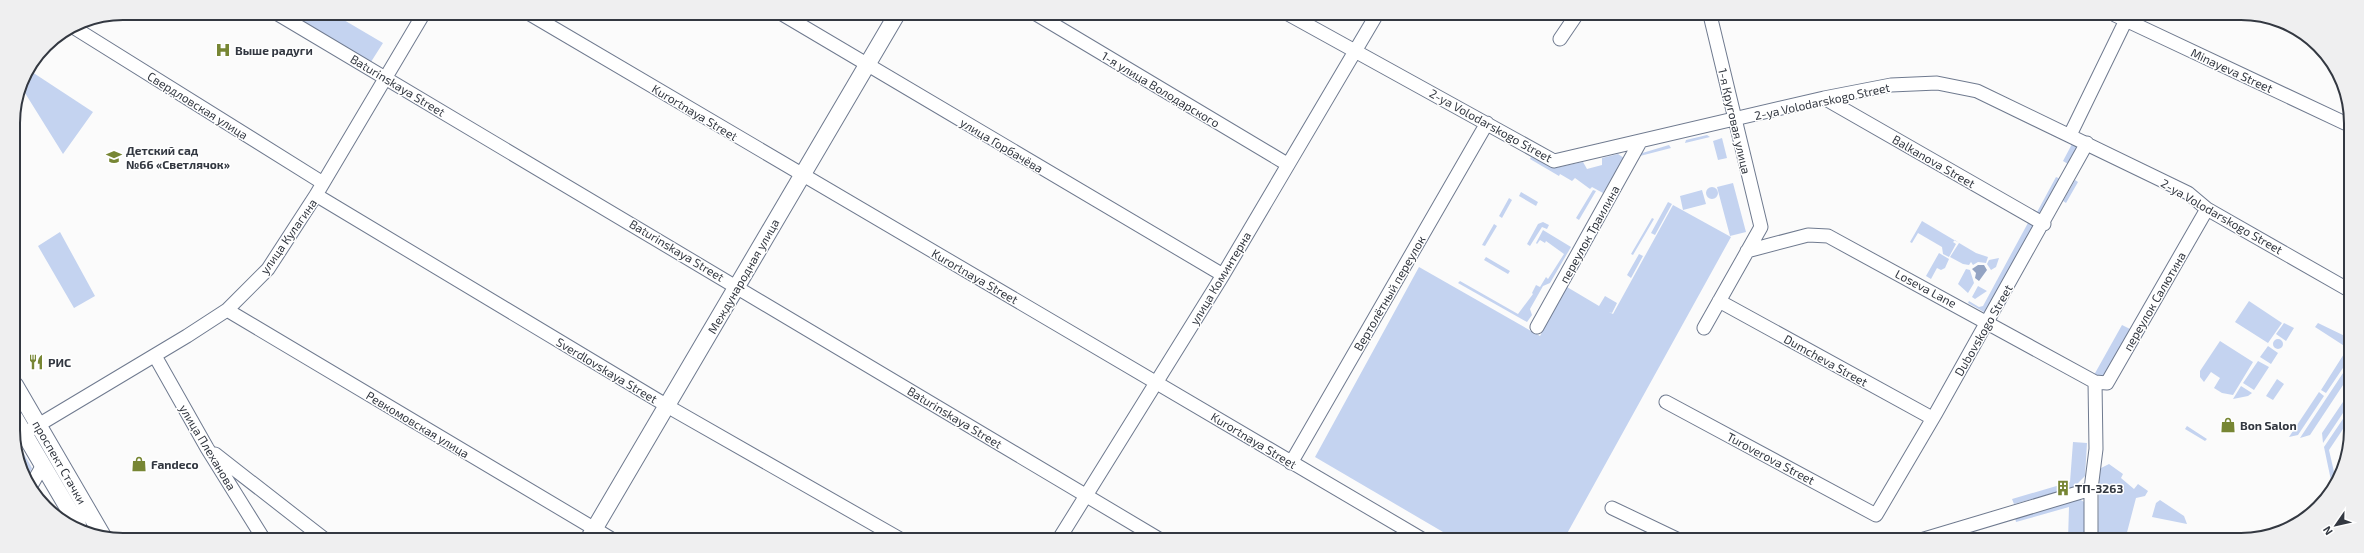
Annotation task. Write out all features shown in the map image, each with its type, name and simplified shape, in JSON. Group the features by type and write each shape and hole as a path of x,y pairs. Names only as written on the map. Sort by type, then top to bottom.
{"main road":[{"name":"Международная улица","path":"593,533 866,64 893,20"},
{"name":"проспект Стачки","path":"20,394 100,531"},
{"name":"проспект Стачки","path":"20,426 76,521"}],"street":[{"name":"Baturinskaya Street","path":"288,20 737,286 1149,533"},
{"name":"улица Кулагина","path":"24,433 156,356 227,310 268,269 316,195 420,20"},
{"name":"Kurortnaya Street","path":"540,20 802,176 1157,382 1412,533"},
{"name":"улица Горбачёва","path":"792,20 1223,275"},
{"name":"1-я улица Володарского","path":"1046,20 1287,164"},
{"name":"2-ya Volodarskogo Street","path":"1298,20 1340,45 1355,51 1554,161 1735,120 1824,98 1891,85 1936,83 1977,91 2188,193 2207,209 2344,287"},
{"name":"улица Коминтерна","path":"1063,533 1223,275 1287,164 1373,20"},
{"path":"1560,39 1573,20"},
{"name":"1-я Круговая улица","path":"1711,20 1760,227 1766,246"},
{"path":"2070,135 2119,20"},
{"name":"Minayeva Street","path":"2126,20 2344,123"},
{"name":"Свердловская улица","path":"78,30 323,183"},
{"name":"Balkanova Street","path":"1824,98 2044,224"},
{"name":"Вертолётный переулок","path":"1291,462 1487,123"},
{"name":"переулок Траилина","path":"1537,327 1640,142"},
{"name":"Dubovskogo Street","path":"1876,515 1932,418 1936,414 2044,224 2087,143"},
{"name":"Sverdlovskaya Street","path":"316,195 667,406 889,533"},
{"name":"переулок Салютина","path":"2095,382 2107,382 2207,209"},
{"path":"1704,328 1760,227"},
{"name":"Loseva Lane","path":"1747,251 1808,235 1828,236 1988,322 2095,382"},
{"name":"Dumcheva Street","path":"1719,301 1932,418"},
{"name":"Ревкомовская улица","path":"227,310 590,533"},
{"name":"улица Плеханова","path":"156,356 208,448 260,533"},
{"path":"2091,533 2091,489 2096,450 2095,382"},
{"name":"Turoverova Street","path":"1666,402 1876,515"},
{"path":"208,448 317,533"},
{"path":"34,481 43,465"},
{"path":"1947,533 2091,489"},
{"path":"1612,508 1664,533"}],"shaded area":[{"path":"292,20 344,20 383,43 369,65"},
{"path":"33,73 93,112 63,154 24,92"},
{"path":"2052,131 2077,145 2077,150 2068,164 2063,161 2072,144 2050,134"},
{"path":"1707,135 1710,137 1685,143 1686,140"},
{"path":"1722,138 1727,158 1718,160 1713,141"},
{"path":"1669,145 1671,148 1640,156 1612,206 1639,154"},
{"path":"1618,154 1624,158 1603,193 1592,187 1590,189 1575,178 1572,181 1560,174 1559,176 1530,159 1531,157 1554,168 1583,162 1587,169 1602,165 1602,158"},
{"path":"2056,177 2063,180 2041,216 2036,214"},
{"path":"2075,180 2078,182 2066,203 2063,201"},
{"path":"1733,183 1746,232 1730,236 1717,187"},
{"path":"1710,187 1714,187 1718,193 1714,199 1710,199 1706,195 1706,191"},
{"path":"1593,190 1596,191 1579,220 1576,218"},
{"path":"1702,190 1706,204 1683,210 1680,196"},
{"path":"1521,192 1538,202 1536,206 1519,196"},
{"path":"1509,198 1512,200 1502,218 1499,216"},
{"path":"1668,202 1672,204 1655,235 1651,233"},
{"path":"1673,205 1731,237 1567,533 1445,533 1315,457 1419,267 1540,336 1567,287 1599,306 1605,296 1617,303 1612,313 1609,312 1613,314"},
{"path":"1652,218 1654,219 1633,255 1631,254"},
{"path":"1922,221 1955,240 1953,242 1956,244 1949,257 1943,254 1942,247 1918,233 1912,243 1910,242"},
{"path":"2029,221 2035,226 1989,311 1984,312 1968,303 1969,301 1979,307 1983,306"},
{"path":"1543,222 1549,225 1547,229 1542,227 1530,246 1527,244 1538,224"},
{"path":"1494,224 1497,226 1485,246 1482,245"},
{"path":"1543,230 1571,247 1550,283 1543,286 1530,309 1532,315 1527,322 1458,283 1460,281 1518,314 1533,294 1532,293 1536,285 1540,287 1546,277 1548,279 1564,254 1546,241 1545,243 1540,240 1537,244 1536,243"},
{"path":"60,232 95,296 74,308 38,246"},
{"path":"1959,243 1976,253 1988,257 1986,263 1978,262 1973,265 1971,262 1969,265 1963,264 1950,257"},
{"path":"1939,253 1949,259 1945,268 1941,270 1937,268 1931,279 1926,276"},
{"path":"1639,254 1643,256 1631,278 1627,275"},
{"path":"1486,257 1510,271 1508,274 1484,260"},
{"path":"1999,258 1996,267 1991,270 1987,264 1989,260"},
{"path":"1978,265 1984,265 1987,270 1979,281 1975,278 1976,273 1972,269"},
{"path":"1966,269 1970,270 1974,283 1968,293 1958,284"},
{"path":"1978,286 1987,291 1975,299 1972,297"},
{"path":"2249,301 2282,323 2268,343 2235,322"},
{"path":"2284,323 2294,328 2286,341 2276,334"},
{"path":"2318,323 2344,336 2344,346 2315,327"},
{"path":"2122,325 2130,329 2131,334 2102,380 2094,375"},
{"path":"2278,339 2283,344 2278,349 2273,344"},
{"path":"2220,341 2253,362 2233,395 2222,393 2214,388 2220,378 2211,372 2204,382 2200,377 2200,371"},
{"path":"2268,346 2278,353 2271,364 2260,357"},
{"path":"2344,354 2344,366 2326,393 2321,390"},
{"path":"2258,361 2269,367 2254,390 2243,383"},
{"path":"2344,372 2344,384 2310,435 2300,438"},
{"path":"2277,379 2284,384 2273,400 2266,396"},
{"path":"2241,386 2252,393 2248,396 2233,399"},
{"path":"2319,392 2324,396 2298,435 2289,437"},
{"path":"2344,400 2344,412 2323,443 2322,433"},
{"path":"2344,417 2344,428 2329,450 2334,473 2331,480 2324,447"},
{"path":"2187,426 2207,439 2205,441 2185,429"},
{"path":"2073,442 2087,443 2085,476 2076,485 2077,487 2014,504 2012,499 2070,482"},
{"path":"22,450 32,468 30,473"},
{"path":"2109,464 2123,474 2121,478 2134,489 2138,484 2148,491 2145,496 2136,498 2127,533 2098,533 2099,469"},
{"path":"2079,499 2086,503 2087,533 2068,533 2069,507 2016,522 2014,513"},
{"path":"2160,500 2184,516 2187,524 2152,517 2156,503"}],"place":[{"name":"Выше радуги","path":"223,50"},
{"name":"Детский сад №66 «Светлячок»","path":"114,157"},
{"name":"РИС","path":"36,362"},
{"name":"Bon Salon","path":"2228,425"},
{"name":"Fandeco","path":"139,464"},
{"name":"ТП-3263","path":"2063,488"}]}
